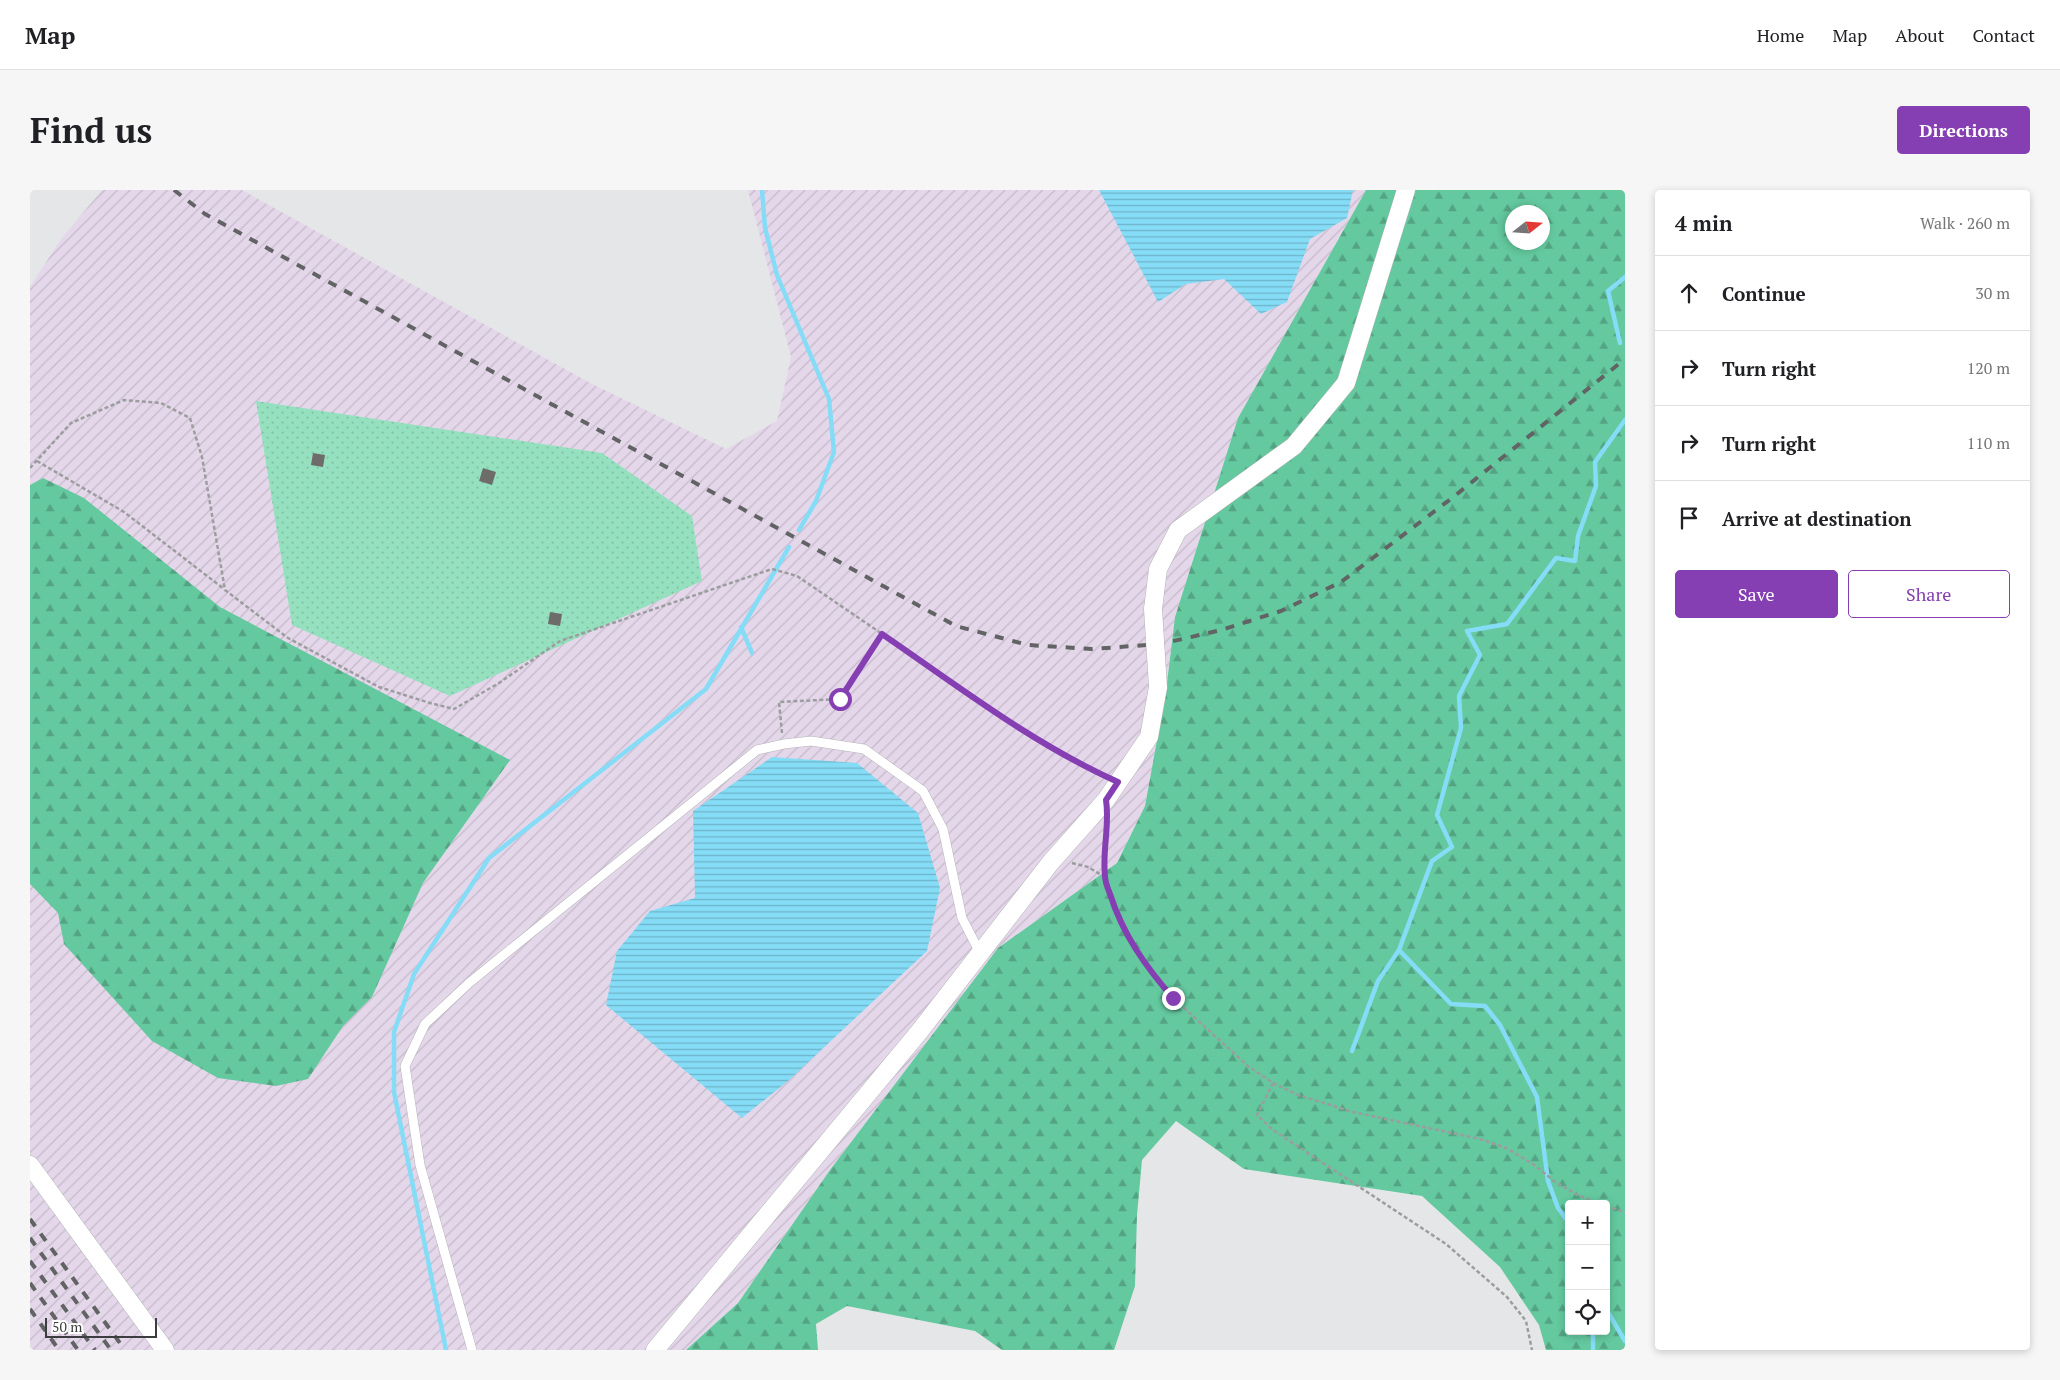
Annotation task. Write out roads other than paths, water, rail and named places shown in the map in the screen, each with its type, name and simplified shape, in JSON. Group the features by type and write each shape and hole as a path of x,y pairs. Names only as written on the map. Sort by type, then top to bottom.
{"street":[{"path":"655,1350 919,1032 1051,862 1106,800 1149,736 1158,687 1153,609 1158,569 1178,530 1294,446 1346,383 1406,190"},
{"path":"30,1165 165,1350"}],"lane":[{"path":"472,1350 420,1165 405,1066 425,1024 469,983 757,750 811,741 864,749 923,791 943,829 962,918 980,953"}],"water":[{"path":"1099,190 1353,190 1347,218 1310,239 1287,302 1261,314 1224,279 1186,284 1158,302"},
{"path":"772,757 857,763 918,813 940,888 927,951 788,1081 742,1118 606,1005 617,951 650,911 695,898 693,811"}],"waterway":[{"path":"762,190 765,228 777,275 829,399 834,452 816,501 799,530"},
{"path":"1620,343 1608,291 1625,277"},
{"path":"1565,1218 1558,1208 1548,1181 1537,1097 1500,1025 1485,1006 1451,1004 1399,950 1432,861 1452,847 1437,815 1461,728 1459,696 1480,655 1467,631 1507,624 1556,558 1575,561 1578,536 1596,486 1595,462 1625,420"},
{"path":"446,1350 394,1092 394,1032 414,974 489,858 706,689 789,547"},
{"path":"741,627 752,653"},
{"path":"1352,1051 1378,981 1399,950"},
{"path":"1610,1316 1625,1341"},
{"path":"1593,1335 1593,1350"}],"railway":[{"path":"174,190 205,214 956,626 1028,645 1092,649 1161,644 1221,630 1281,611 1341,582 1452,498 1625,359"},
{"path":"30,1219 125,1350"},
{"path":"30,1238 111,1350"},
{"path":"30,1261 95,1350"},
{"path":"30,1283 78,1350"},
{"path":"30,1309 59,1350"}]}
